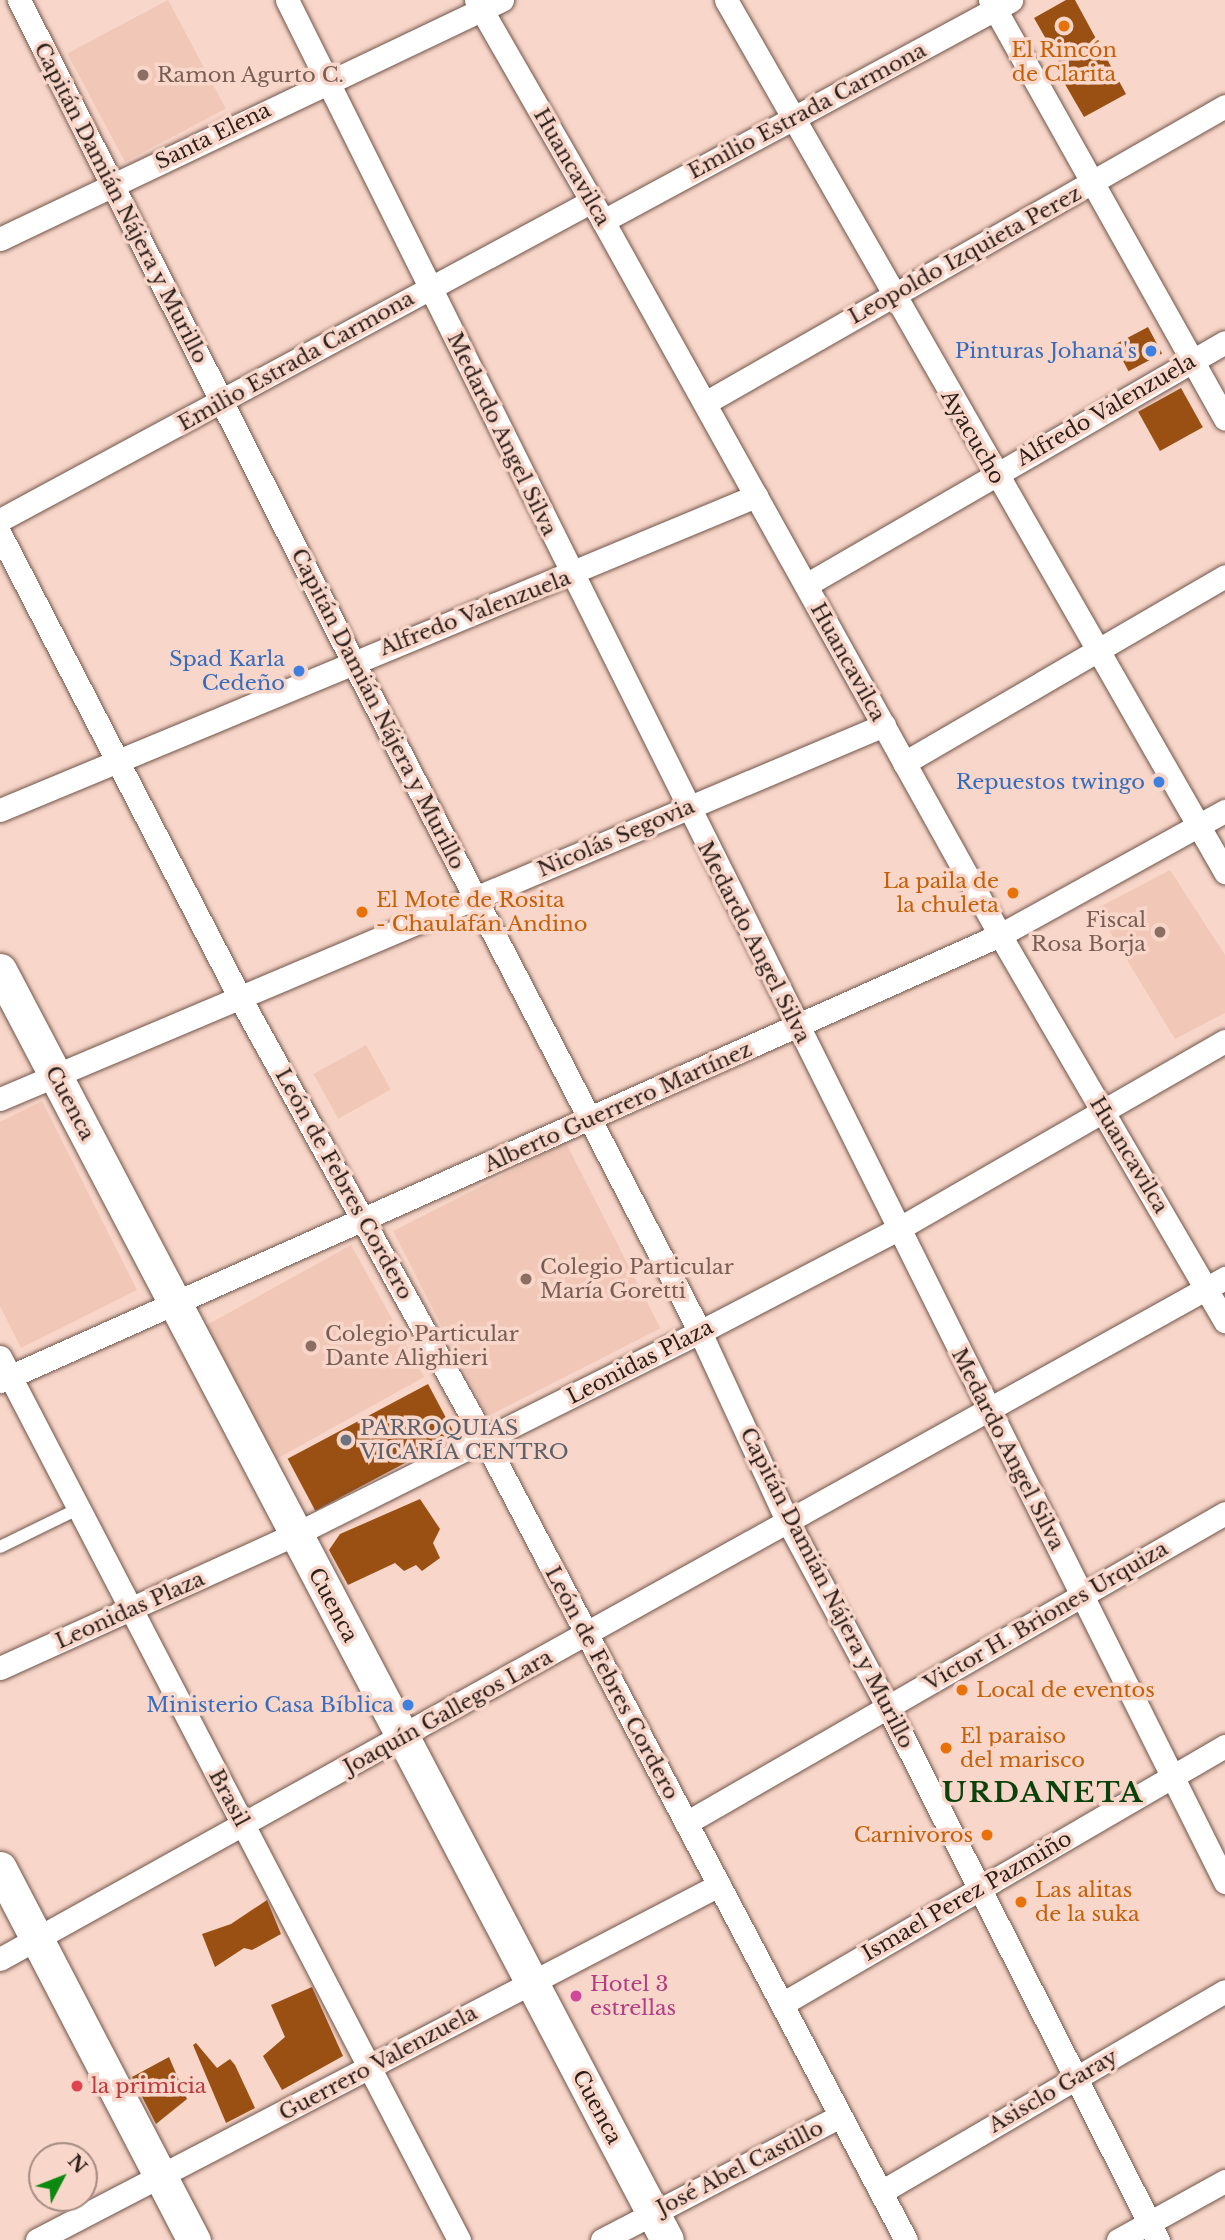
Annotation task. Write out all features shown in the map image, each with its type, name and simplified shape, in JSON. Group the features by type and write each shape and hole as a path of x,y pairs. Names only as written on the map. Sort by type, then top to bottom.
{"main road":[{"name":"Cuenca","path":"0,970 660,2227"},
{"path":"0,1868 194,2240"}],"street":[{"name":"Capitán Damián Nájera y Murillo","path":"19,0 110,186 352,660 700,1332 787,1520 887,1706 1154,2231"},
{"name":"Medardo Angel Silva","path":"287,0 687,808 1225,1882"},
{"name":"Santa Elena","path":"0,239 478,5 502,0"},
{"name":"Ayacucho","path":"726,0 994,474 1225,872"},
{"name":"Emilio Estrada Carmona","path":"0,520 431,287 794,118 999,3"},
{"path":"999,3 1225,418"},
{"name":"Huancavilca","path":"478,5 598,211 1000,935 1103,1112 1216,1283 1225,1321"},
{"name":"Leopoldo Izquieta Perez","path":"705,403 1225,106"},
{"name":"Alfredo Valenzuela","path":"806,585 1225,342"},
{"name":"Alfredo Valenzuela","path":"0,810 352,660 572,576 757,496"},
{"name":"León de Febres Cordero","path":"0,534 240,998 484,1439 906,2240"},
{"path":"904,763 1225,576"},
{"name":"Nicolás Segovia","path":"0,1099 884,725"},
{"name":"Alberto Guerrero Martínez","path":"3,1371 175,1303 797,1028 1000,935 1225,811"},
{"name":"Leonidas Plaza","path":"0,1668 296,1535 700,1332 898,1229 1225,1041"},
{"name":"Joaquín Gallegos Lara","path":"0,1959 587,1636 787,1520 1216,1283"},
{"name":"Brasil","path":"3,1371 243,1824 367,2069 458,2240"},
{"name":"Victor H. Briones Urquiza","path":"686,1823 1225,1514"},
{"name":"Ismael Perez Pazmiño","path":"782,2004 1225,1746"},
{"name":"Guerrero Valenzuela","path":"37,2240 719,1885"},
{"name":"Asisclo Garay","path":"881,2192 1225,1991"},
{"name":"José Abel Castillo","path":"602,2240 660,2227 841,2116"},
{"path":"1118,2240 1154,2231 1225,2180"}],"lane":[{"path":"0,1547 78,1509"}],"shaded area":[{"name":"Ramon Agurto C.","path":"168,0 226,109 125,162 67,54"},
{"name":"Fiscal Rosa Borja","path":"1170,870 1225,955 1225,1013 1175,1039 1096,909"},
{"path":"366,1045 391,1090 338,1119 314,1074"},
{"path":"42,1101 137,1290 21,1348 0,1306 0,1122"},
{"name":"Colegio Particular María Goretti","path":"566,1143 660,1328 488,1416 393,1231"},
{"name":"Colegio Particular Dante Alighieri","path":"351,1245 424,1377 276,1459 203,1327"}],"building":[{"path":"1066,0 1075,0 1126,94 1084,117 1062,79 1067,76 1034,18"},
{"path":"1148,327 1162,353 1129,371 1114,345"},
{"path":"1181,388 1203,427 1160,451 1138,412"},
{"path":"428,1384 456,1436 315,1511 288,1459"},
{"path":"420,1499 440,1529 433,1543 440,1558 422,1571 416,1565 404,1571 395,1563 348,1585 329,1550 340,1534"},
{"path":"267,1900 281,1934 252,1950 244,1948 215,1967 202,1934 231,1924"},
{"path":"312,1987 343,2056 282,2090 263,2056 285,2037 271,2005"},
{"path":"196,2043 217,2068 230,2059 255,2108 226,2123 193,2045"},
{"path":"169,2057 187,2099 156,2124 132,2077"}],"place":[{"name":"El Rincón de Clarita","path":"1064,26"},
{"name":"Ramon Agurto C.","path":"143,75"},
{"name":"Pinturas Johana's","path":"1151,351"},
{"name":"Spad Karla Cedeño","path":"299,671"},
{"name":"Repuestos twingo","path":"1159,782"},
{"name":"La paila de la chuleta","path":"1013,893"},
{"name":"El Mote de Rosita - Chaulafán Andino","path":"362,912"},
{"name":"Fiscal Rosa Borja","path":"1160,932"},
{"name":"Colegio Particular María Goretti","path":"526,1279"},
{"name":"Colegio Particular Dante Alighieri","path":"311,1346"},
{"name":"PARROQUIAS VICARÍA CENTRO","path":"346,1440"},
{"name":"Local de eventos","path":"962,1690"},
{"name":"Ministerio Casa Bíblica","path":"408,1705"},
{"name":"El paraiso del marisco","path":"946,1748"},
{"name":"Carnivoros","path":"987,1835"},
{"name":"Las alitas de la suka","path":"1021,1902"},
{"name":"Hotel 3 estrellas","path":"576,1996"},
{"name":"la primicia","path":"77,2086"}],"district":[{"name":"URDANETA","path":"1043,1793"}]}
